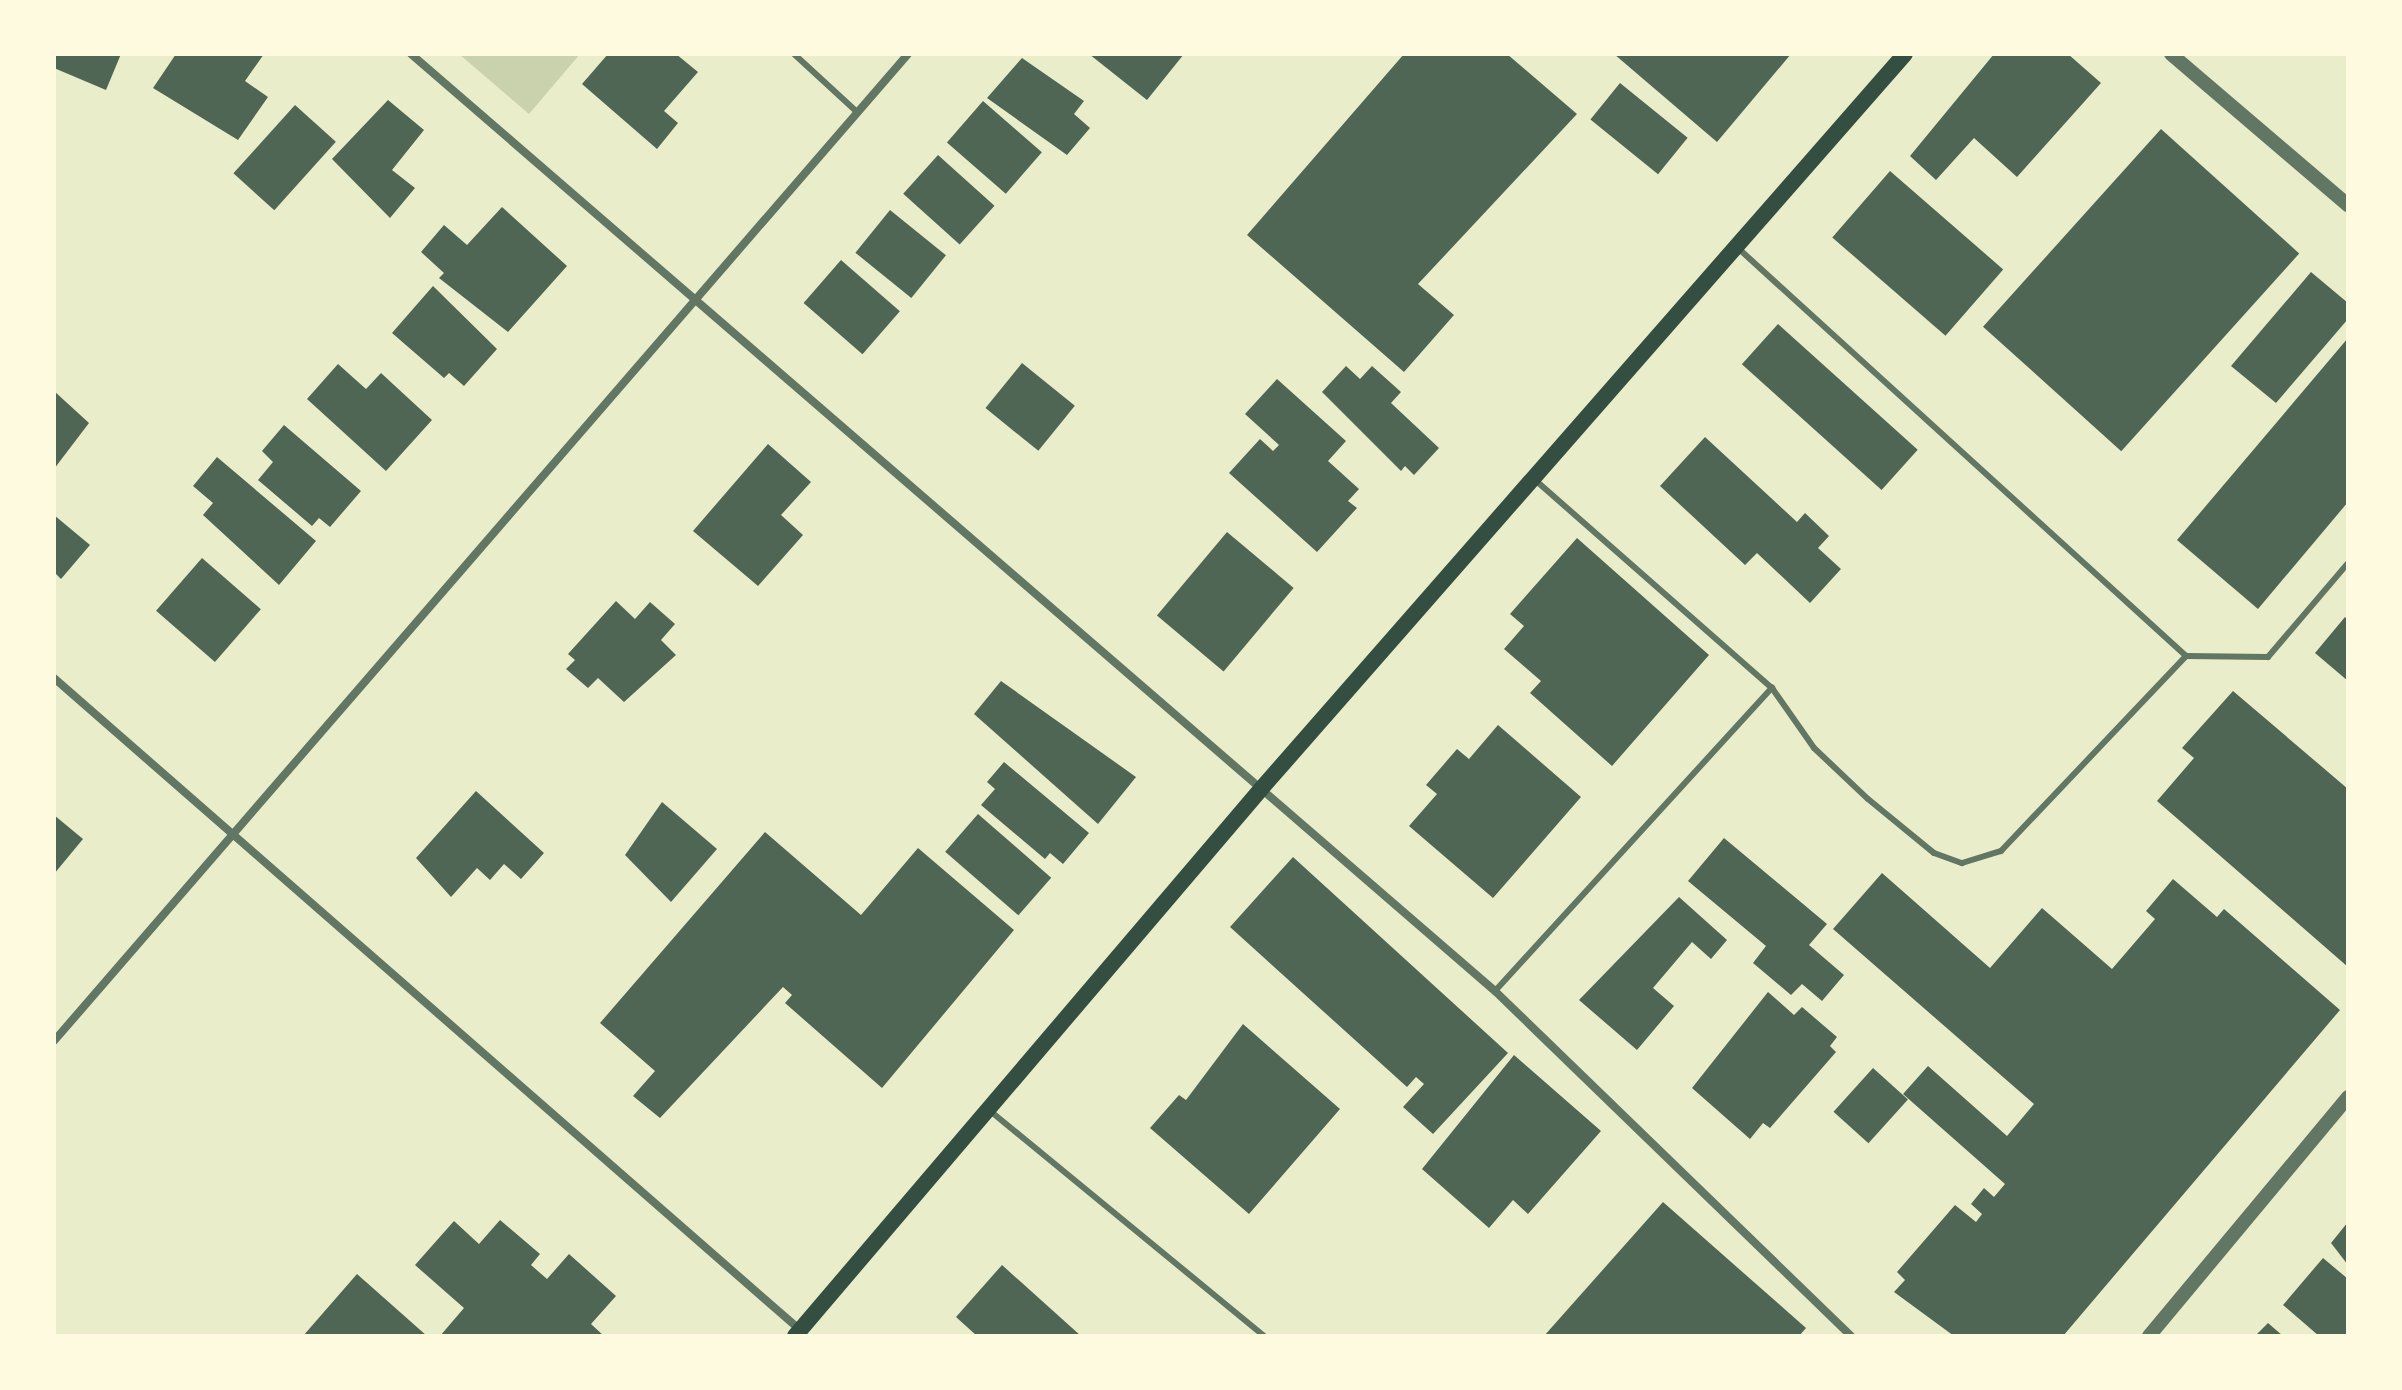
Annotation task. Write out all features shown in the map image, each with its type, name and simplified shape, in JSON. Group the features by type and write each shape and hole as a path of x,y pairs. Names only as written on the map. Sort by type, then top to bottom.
{"main road":[{"path":"798,1333 986,1108 1261,789 1733,244 1905,54"}],"street":[{"path":"411,54 1495,991 1851,1336"},
{"path":"54,1041 908,54"},
{"path":"2171,54 2348,205"},
{"path":"54,678 235,832 798,1333"},
{"path":"2149,1336 2348,1097"}],"lane":[{"path":"794,54 857,112"},
{"path":"1733,244 2186,656 2268,657 2348,563"},
{"path":"1533,478 1772,688 1814,748 1868,799 1934,853 1962,863 2001,851 2186,656"},
{"path":"1495,991 1772,688"},
{"path":"986,1108 1264,1336"}],"green space":[{"path":"459,54 580,54 529,114"}],"building":[{"path":"54,54 121,54 106,90 54,68"},
{"path":"176,54 264,54 245,81 268,97 238,140 153,88"},
{"path":"608,54 676,54 698,72 664,111 678,123 657,149 582,84"},
{"path":"1089,54 1184,54 1147,100"},
{"path":"1404,54 1507,54 1577,114 1418,284 1454,315 1404,372 1247,235"},
{"path":"1614,54 1791,54 1717,142"},
{"path":"1994,54 2068,54 2101,83 2017,177 1974,138 1936,180 1910,156"},
{"path":"1022,58 1084,101 1074,114 1090,128 1067,155 987,98"},
{"path":"1620,83 1688,138 1658,174 1590,120"},
{"path":"388,100 424,130 392,170 415,188 390,218 332,159"},
{"path":"983,101 1042,152 1006,194 947,143"},
{"path":"295,105 336,142 274,210 233,173"},
{"path":"2161,129 2299,253 2121,451 1983,327"},
{"path":"938,155 994,206 960,244 903,194"},
{"path":"1890,171 2003,269 1945,336 1832,237"},
{"path":"502,207 567,266 508,332 439,278 444,273 421,252 444,225 467,245"},
{"path":"890,210 946,255 911,298 855,253"},
{"path":"841,260 900,311 862,354 804,303"},
{"path":"2311,272 2348,303 2348,319 2276,403 2231,366"},
{"path":"433,286 497,349 464,386 449,373 444,378 392,333"},
{"path":"1778,324 1918,450 1882,490 1742,364"},
{"path":"2348,338 2348,502 2258,609 2177,540"},
{"path":"1022,363 1075,406 1038,451 985,408"},
{"path":"338,364 366,389 381,373 432,420 386,471 307,399"},
{"path":"1346,366 1360,379 1372,366 1401,392 1391,403 1439,448 1414,475 1405,466 1401,471 1322,392"},
{"path":"1277,379 1346,441 1328,461 1359,489 1348,501 1357,508 1317,552 1229,473 1260,439 1273,451 1279,445 1245,414"},
{"path":"54,391 89,423 54,469"},
{"path":"284,425 361,491 330,527 319,518 312,526 258,480 273,462 262,451"},
{"path":"1705,437 1797,522 1805,513 1829,536 1818,548 1841,569 1810,603 1757,553 1745,565 1660,486"},
{"path":"768,444 811,482 781,515 803,535 758,586 693,531"},
{"path":"217,457 316,541 279,585 203,515 213,503 193,486"},
{"path":"54,515 90,545 61,579 54,572"},
{"path":"1227,532 1294,588 1224,671 1157,615"},
{"path":"1577,538 1709,655 1612,766 1530,693 1541,681 1504,649 1524,626 1510,614"},
{"path":"202,558 261,609 215,662 156,611"},
{"path":"616,601 635,619 650,602 675,624 661,640 676,655 624,702 598,678 588,688 566,669 575,660 568,654"},
{"path":"2345,617 2348,620 2348,681 2315,653"},
{"path":"1001,681 1136,777 1098,824 974,714"},
{"path":"2233,691 2348,789 2348,967 2157,801 2194,758 2182,748"},
{"path":"1498,725 1581,797 1493,898 1409,826 1437,794 1426,785 1457,749 1469,759"},
{"path":"1004,762 1089,833 1063,864 1050,853 1045,859 981,805 995,789 987,782"},
{"path":"476,791 544,853 521,879 504,864 490,880 477,868 451,897 416,858"},
{"path":"662,802 717,849 671,902 625,855"},
{"path":"978,814 1051,878 1018,915 945,852"},
{"path":"54,815 83,839 54,874"},
{"path":"765,832 861,915 918,848 1014,930 882,1088 785,1003 792,995 783,987 660,1118 633,1096 655,1071 600,1023"},
{"path":"1724,838 1827,924 1809,945 1844,975 1822,1001 1802,984 1791,995 1753,963 1766,946 1688,881"},
{"path":"1293,857 1508,1053 1433,1134 1403,1107 1424,1084 1416,1077 1407,1087 1230,927"},
{"path":"1882,873 1990,968 2042,908 2112,969 2155,919 2146,911 2173,879 2217,917 2224,909 2340,1010 2063,1336 1954,1336 1894,1292 1905,1280 1897,1272 1955,1205 1976,1222 1982,1214 1971,1204 1984,1188 1994,1197 2005,1184 1903,1094 1928,1066 2007,1136 2034,1104 1833,929"},
{"path":"1679,897 1727,940 1711,959 1692,942 1653,988 1674,1006 1637,1050 1579,1000"},
{"path":"1768,992 1794,1015 1802,1007 1837,1037 1830,1046 1836,1052 1770,1128 1763,1123 1750,1139 1692,1088"},
{"path":"1243,1024 1340,1109 1249,1214 1150,1128 1179,1095 1186,1100"},
{"path":"1514,1055 1601,1131 1528,1214 1513,1200 1489,1228 1422,1169"},
{"path":"1873,1068 1908,1099 1868,1143 1834,1112"},
{"path":"1663,1202 1806,1328 1799,1336 1544,1336"},
{"path":"500,1220 540,1254 531,1265 547,1279 569,1254 616,1296 591,1324 604,1336 440,1336 464,1308 415,1265 454,1221 479,1244"},
{"path":"2348,1222 2348,1265 2331,1243"},
{"path":"2323,1258 2348,1279 2348,1336 2319,1336 2283,1305"},
{"path":"1002,1265 1081,1336 977,1336 956,1317"},
{"path":"357,1274 427,1336 303,1336"},
{"path":"2268,1323 2283,1336 2248,1336 2257,1334"}]}
